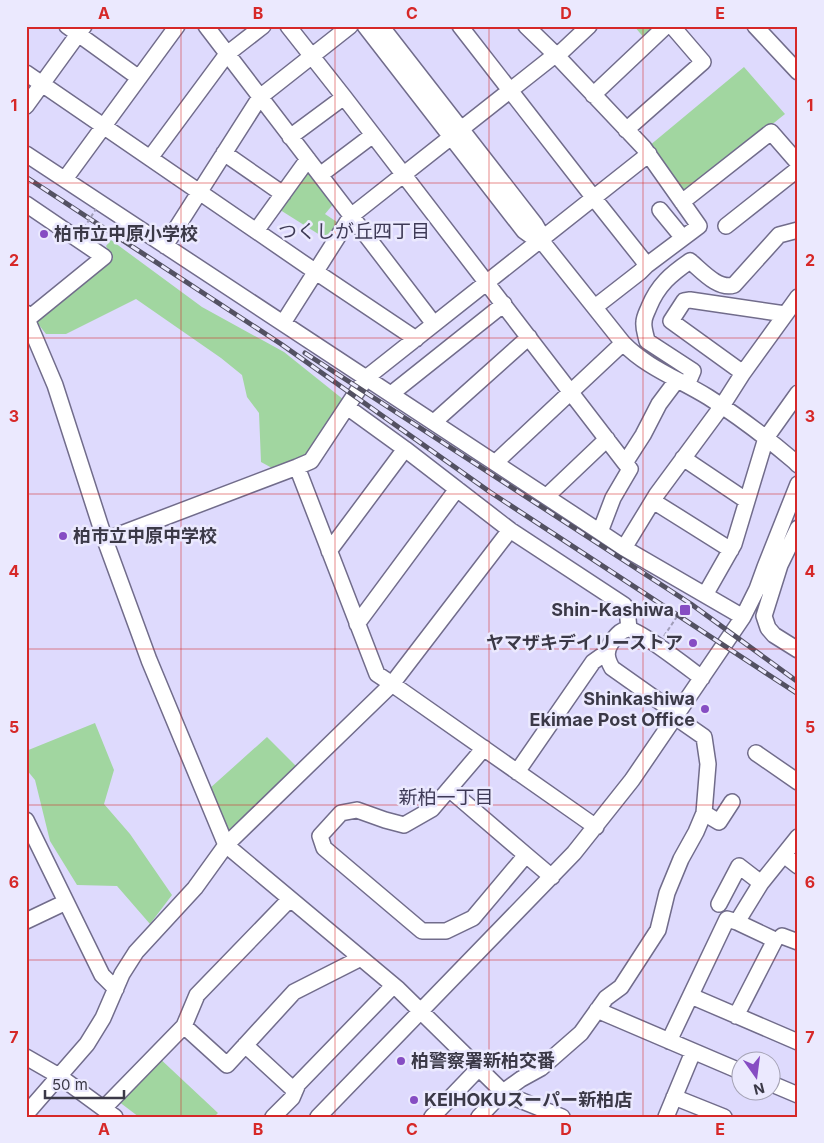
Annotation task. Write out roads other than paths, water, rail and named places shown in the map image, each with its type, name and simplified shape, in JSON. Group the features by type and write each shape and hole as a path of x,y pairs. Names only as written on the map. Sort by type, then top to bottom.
{"street":[{"path":"206,26 434,324"},
{"path":"150,158 227,54 263,26"},
{"path":"288,26 630,469 613,498 600,532"},
{"path":"165,246 260,97 350,26"},
{"path":"365,26 536,224 540,239 623,343 646,362 722,406 766,438 798,465"},
{"path":"381,26 456,133"},
{"path":"460,26 647,265"},
{"path":"526,26 648,154 699,226 595,307"},
{"path":"283,323 351,216 556,56 589,26"},
{"path":"593,95 666,26"},
{"path":"626,130 702,62 672,26"},
{"path":"756,26 798,72"},
{"path":"65,179 175,27"},
{"path":"26,106 76,29 139,78"},
{"path":"26,73 256,232 416,339"},
{"path":"290,137 344,97"},
{"path":"682,202 771,132 798,163"},
{"path":"320,175 373,135"},
{"path":"224,153 283,194"},
{"path":"26,154 624,548 744,617"},
{"path":"105,540 311,461 366,378 648,154"},
{"path":"256,232 308,159"},
{"path":"726,226 798,169"},
{"path":"26,204 104,258 27,315 27,319 55,385 105,540 148,660 226,846 394,986 503,1092 562,1117"},
{"path":"660,210 683,238"},
{"path":"625,462 659,404 693,371 647,341 644,320 660,287 670,276 690,261 713,280 728,287 734,285 780,235 798,230"},
{"path":"624,548 653,500 722,406 784,314 798,297"},
{"path":"743,373 671,320 684,301 690,300 784,314"},
{"path":"391,394 504,304"},
{"path":"434,422 529,337"},
{"path":"496,462 623,343"},
{"path":"700,592 734,544 766,438 798,393"},
{"path":"347,407 510,530 624,605 627,609 629,629"},
{"path":"547,496 607,439"},
{"path":"329,551 405,449"},
{"path":"683,458 747,501"},
{"path":"298,467 377,674 596,827"},
{"path":"318,1117 552,877 596,827 632,780 744,617 765,567 792,516 798,484"},
{"path":"357,624 457,489"},
{"path":"653,500 731,550"},
{"path":"798,528 780,565 764,616 768,628 774,635 798,650"},
{"path":"26,1114 87,1044 103,1018 122,974 136,952 194,888 226,846 392,684 510,530"},
{"path":"479,1117 503,1092 541,1068 581,1033 606,998 621,987 658,930 667,893 681,858 704,814 708,764 704,738 681,721 677,714 612,668 607,656 608,648 619,633 629,629 635,631 702,678"},
{"path":"517,772 593,662 600,657 607,656"},
{"path":"484,748 432,809 404,825 357,810 341,813 320,836 324,848 422,931 446,931 473,918 526,855"},
{"path":"756,753 798,782"},
{"path":"449,789 552,877"},
{"path":"704,814 720,822 732,802"},
{"path":"26,820 102,975 116,989"},
{"path":"789,842 798,866"},
{"path":"737,922 789,842"},
{"path":"719,904 739,866 761,883"},
{"path":"26,1057 59,1076 109,1112 184,1026 198,995 290,899"},
{"path":"26,921 66,902"},
{"path":"669,1041 727,919 775,940 736,1016"},
{"path":"782,936 798,942"},
{"path":"184,1026 227,1065 294,992 361,958"},
{"path":"273,1117 292,1098 298,1084 394,986"},
{"path":"691,996 798,1042"},
{"path":"598,1010 732,1068"},
{"path":"245,1045 295,1091"},
{"path":"666,1117 693,1052"},
{"path":"432,1117 479,1068"},
{"path":"782,1088 798,1095"},
{"path":"674,1097 724,1117"}],"railway":[{"path":"26,177 281,344 490,492 798,694"},
{"path":"305,353 691,604 798,682"}],"place":[{"name":"柏市立中原小学校","path":"44,234"},
{"name":"柏市立中原中学校","path":"63,536"},
{"name":"Shin-Kashiwa","path":"685,610"},
{"name":"ヤマザキデイリーストア","path":"693,643"},
{"name":"Shinkashiwa Ekimae Post Office","path":"705,709"},
{"name":"柏警察署新柏交番","path":"401,1061"},
{"name":"KEIHOKUスーパー新柏店","path":"414,1100"}],"district":[{"name":"つくしが丘四丁目","path":"354,231"},
{"name":"新柏一丁目","path":"446,797"}]}
